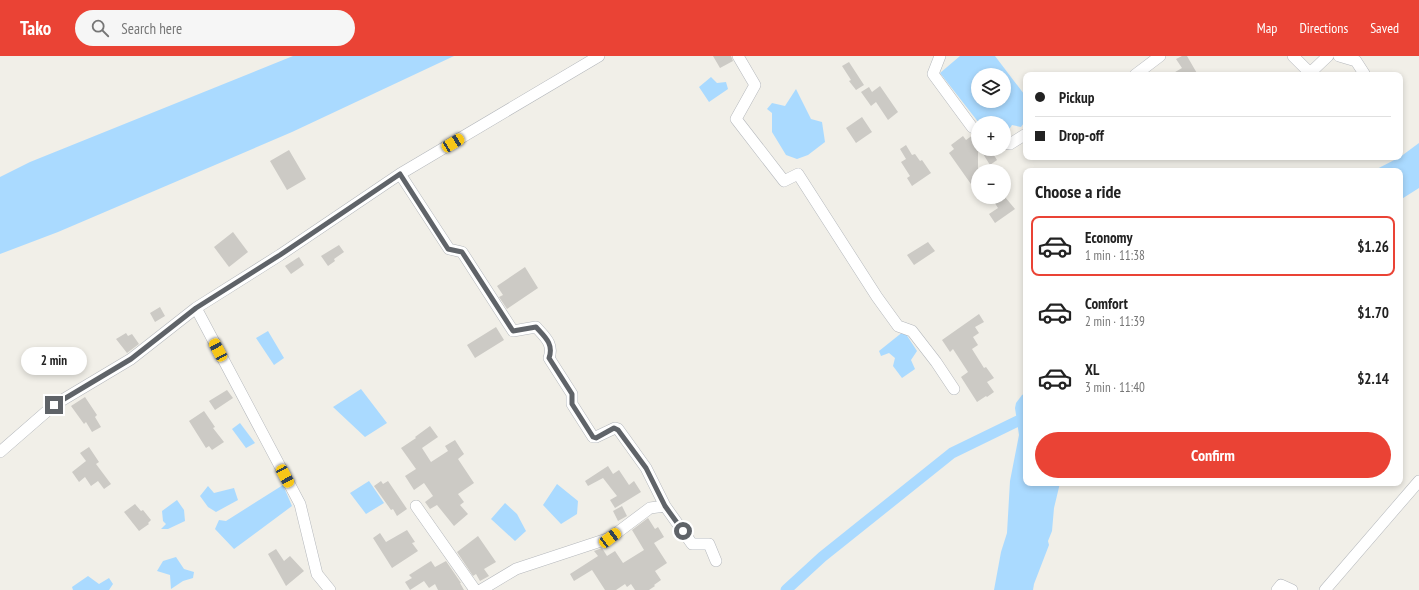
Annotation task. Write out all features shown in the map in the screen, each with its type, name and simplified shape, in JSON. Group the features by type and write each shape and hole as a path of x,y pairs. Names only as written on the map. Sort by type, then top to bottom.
{"street":[{"path":"0,452 54,405 131,359 196,308 280,255 400,174 599,56"},
{"path":"738,56 755,85 736,119 784,181 798,174 877,297 898,326 912,331 936,362 954,389"},
{"path":"940,56 933,74 971,126"},
{"path":"1139,72 1160,56"},
{"path":"1293,56 1309,72"},
{"path":"1311,72 1328,56"},
{"path":"1339,56 1356,61 1363,72"},
{"path":"1011,143 1023,136"},
{"path":"400,174 448,249 462,252 513,331 536,327 548,341 551,351 549,358 572,394 572,404 593,437 596,438 614,428 618,430 646,468 665,506 692,544 709,544 716,562"},
{"path":"196,308 300,504 318,574 330,590"},
{"path":"1325,590 1419,481"},
{"path":"416,506 475,590"},
{"path":"481,590 516,569 610,538 650,508 665,506"},
{"path":"1277,590 1282,585 1292,590"}],"water":[{"path":"293,56 454,56 292,132 58,232 0,254 0,177 30,162"},
{"path":"960,56 995,56 1004,68 971,68 971,108 1011,108 1011,77 1023,93 1023,124 1021,127 1012,125 1011,126 1011,116 974,116 940,73"},
{"path":"711,77 717,83 726,82 728,89 709,102 699,87"},
{"path":"796,89 811,119 822,122 825,142 808,155 797,159 786,155 772,132 772,113 767,109 772,103 785,106"},
{"path":"1419,143 1419,188 1403,198 1403,168 1379,168 1394,160 1403,160 1403,155"},
{"path":"268,331 284,358 274,365 256,338"},
{"path":"904,331 917,351 911,360 915,369 902,378 893,366 895,358 889,353 881,356 879,351"},
{"path":"361,389 387,423 365,437 333,407"},
{"path":"1022,395 1023,486 1059,486 1054,508 1052,531 1048,541 1049,545 1033,590 994,590 1001,552 1007,533 1010,481 1019,435 1015,408 1016,403"},
{"path":"240,423 255,443 246,448 232,429"},
{"path":"369,481 384,503 366,514 350,493"},
{"path":"557,484 578,501 577,514 561,524 543,505"},
{"path":"283,485 292,506 234,549 215,529 219,520 226,521"},
{"path":"208,486 214,493 234,488 238,500 216,512 208,507 200,496"},
{"path":"177,500 184,510 185,521 168,529 161,529 166,524 163,521 162,511"},
{"path":"505,503 517,514 526,531 515,541 491,519"},
{"path":"176,557 184,569 194,572 193,578 183,581 171,589 170,575 157,571 163,561"},
{"path":"88,576 99,584 109,578 113,584 109,590 73,590 72,587"}],"building":[{"path":"713,56 731,56 733,61 720,68"},
{"path":"1182,56 1187,56 1196,72 1175,72 1182,68 1176,59"},
{"path":"849,62 864,85 856,90 849,81 851,80 842,66"},
{"path":"880,86 898,112 888,120 876,102 871,106 861,92 869,87 872,92"},
{"path":"862,117 872,132 856,143 846,128"},
{"path":"963,136 966,140 971,136 971,156 978,156 978,164 971,164 971,184 949,153 954,149 951,145"},
{"path":"906,145 912,155 915,154 920,161 922,160 931,173 912,186 907,178 910,176 901,162 906,159 900,149"},
{"path":"289,150 306,179 287,190 270,161"},
{"path":"984,156 994,156 997,160 989,164"},
{"path":"995,204 1011,204 1015,209 995,223 989,214 998,208"},
{"path":"233,232 248,252 229,267 214,247"},
{"path":"928,242 935,251 914,265 907,255"},
{"path":"339,245 344,252 334,259 335,261 328,266 321,256"},
{"path":"299,257 304,265 291,274 285,266"},
{"path":"525,267 538,288 507,309 499,297 503,295 497,286"},
{"path":"160,307 165,316 155,322 150,313"},
{"path":"979,314 984,322 975,327 979,333 973,337 978,345 972,349 984,368 986,367 994,378 987,382 994,392 977,402 961,377 968,372 953,349 950,352 942,340"},
{"path":"496,327 504,340 475,358 467,345"},
{"path":"126,333 128,336 132,334 139,344 127,353 116,339"},
{"path":"227,390 233,398 215,410 209,401"},
{"path":"85,397 97,415 95,417 101,427 92,432 86,422 84,424 71,406"},
{"path":"204,411 215,427 213,428 224,442 212,450 209,446 206,448 189,421"},
{"path":"430,426 438,437 422,448 431,462 448,451 445,446 455,440 464,454 458,459 474,483 458,494 464,502 460,505 468,514 454,526 437,505 430,509 425,502 433,496 424,483 414,490 405,476 416,469 401,448"},
{"path":"89,447 99,462 96,464 111,484 104,489 98,481 91,486 85,477 79,482 72,472 86,461 80,453"},
{"path":"608,466 613,474 619,470 629,485 634,481 641,492 615,508 610,500 617,496 603,478 588,486 585,481"},
{"path":"381,481 383,484 388,481 407,509 397,516 374,486"},
{"path":"135,504 141,511 143,510 151,520 148,523 149,524 139,531 124,512"},
{"path":"622,506 627,516 618,521 613,511"},
{"path":"648,518 655,529 658,527 664,537 654,543 667,563 655,571 661,580 654,585 655,586 649,590 635,590 631,584 627,587 625,584 616,590 605,590 592,570 574,581 570,574 598,556 594,551 602,548 607,556 615,551 623,563 644,550 632,530"},
{"path":"407,530 415,542 412,543 418,551 392,568 373,538 380,533 386,542"},
{"path":"478,536 496,562 484,569 489,576 480,581 476,574 473,576 457,552"},
{"path":"276,549 284,561 290,556 304,571 286,586 268,554"},
{"path":"431,561 435,567 446,561 464,590 438,590 435,584 429,588 424,581 410,590 405,582 412,578 409,575"}],"waterway":[{"path":"786,590 822,557 952,453 1023,418"}],"route":[{"path":"54,405 131,359 196,308 280,255 400,174 448,249 462,252 513,331 536,327 548,341 551,351 549,358 572,394 572,404 593,437 596,438 614,428 618,430 646,468 665,506 683,531"}]}
